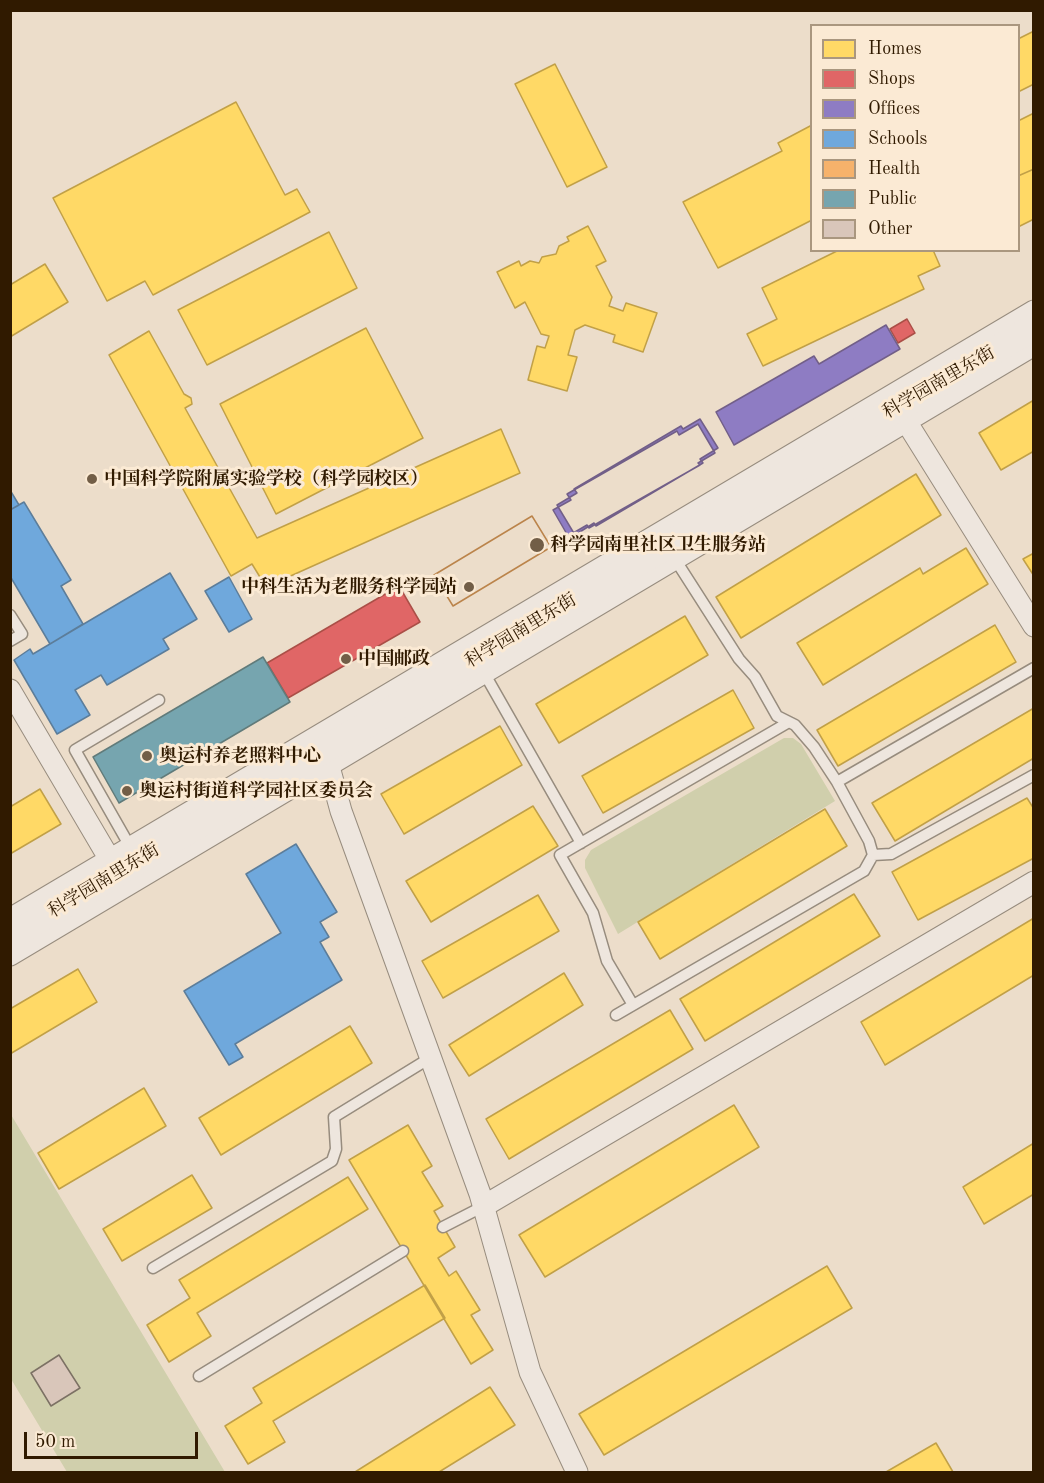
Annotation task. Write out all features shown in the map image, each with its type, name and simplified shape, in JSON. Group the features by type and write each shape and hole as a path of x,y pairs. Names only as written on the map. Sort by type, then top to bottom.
{"street":[{"path":"898,407 1034,311"},
{"name":"科学园南里东街","path":"10,937 124,865 324,750 1034,327"},
{"path":"898,407 1034,345"},
{"path":"898,407 1034,626"},
{"path":"10,690 124,865"},
{"path":"324,750 341,811 484,1206 530,1372 572,1471"},
{"path":"10,919 124,865"},
{"path":"10,955 124,865"},
{"path":"484,1206 1034,882"}],"lane":[{"path":"616,1016 864,871 873,855 869,841 837,782 814,747 795,725 777,716 755,677 739,658 667,545"},
{"path":"10,615 22,634 10,641"},
{"path":"477,659 581,843"},
{"path":"837,782 1034,668"},
{"path":"124,865 75,750 159,700"},
{"path":"633,1005 607,961 593,913 560,855 789,722"},
{"path":"873,855 891,854 1034,775"},
{"path":"153,1268 332,1161 336,1149 334,1117 430,1059"},
{"path":"443,1227 484,1206"},
{"path":"199,1376 403,1251"}],"green space":[{"path":"784,738 793,738 801,744 835,801 618,934 585,868 585,860 591,850"},
{"path":"10,1113 225,1472 67,1472 11,1379"}],"building: Homes":[{"path":"1034,31 1034,84 1020,91 1020,38"},
{"path":"555,64 607,167 567,187 515,84"},
{"path":"236,102 285,195 297,189 310,212 153,295 145,281 107,301 53,198"},
{"path":"1034,113 1034,169 1020,175 1020,120"},
{"path":"810,126 810,221 718,268 683,202 782,151 778,143"},
{"path":"1034,169 1034,219 1020,226 1020,175"},
{"path":"588,226 606,261 596,266 612,297 609,306 623,311 626,303 657,313 643,352 613,342 615,335 585,325 575,330 568,355 577,357 567,391 528,380 537,346 545,348 549,336 541,334 525,302 515,308 497,272 519,261 521,266 530,261 539,263 542,257 556,254 559,246 569,241 567,237"},
{"path":"329,232 357,288 207,365 178,310"},
{"path":"835,252 934,252 940,266 918,276 924,289 763,366 747,334 777,319 762,288"},
{"path":"45,264 68,302 10,337 10,285"},
{"path":"366,328 423,438 276,514 220,404"},
{"path":"149,331 184,394 191,398 192,404 185,408 257,538 501,429 520,473 266,587 252,564 231,576 109,355"},
{"path":"1034,400 1034,451 1001,470 979,433"},
{"path":"916,474 941,515 741,638 716,597"},
{"path":"966,548 988,584 823,685 797,643 920,568 923,574"},
{"path":"1034,553 1034,576 1023,559"},
{"path":"685,616 708,655 559,743 536,704"},
{"path":"995,625 1016,662 838,766 817,730"},
{"path":"733,690 754,728 603,813 582,776"},
{"path":"1034,708 1034,758 895,841 872,803"},
{"path":"500,726 522,765 404,834 381,794"},
{"path":"40,789 61,824 10,854 10,807"},
{"path":"1027,798 1034,809 1034,858 918,920 892,872"},
{"path":"533,806 558,846 431,922 406,881"},
{"path":"825,809 847,846 660,959 638,922"},
{"path":"854,894 880,936 705,1041 680,999"},
{"path":"538,895 559,931 443,998 422,961"},
{"path":"1034,918 1034,975 885,1065 861,1022"},
{"path":"78,969 97,1002 10,1054 10,1009"},
{"path":"564,973 583,1005 469,1076 449,1045"},
{"path":"670,1010 693,1049 509,1159 486,1119"},
{"path":"350,1026 372,1063 221,1155 199,1118"},
{"path":"144,1088 166,1126 59,1189 38,1153"},
{"path":"734,1105 759,1147 545,1277 519,1235"},
{"path":"408,1125 432,1166 422,1172 443,1206 434,1211 455,1247 438,1258 449,1276 456,1271 480,1310 471,1315 493,1350 471,1364 349,1160"},
{"path":"1034,1143 1034,1194 984,1224 963,1187"},
{"path":"192,1175 212,1208 122,1261 103,1229"},
{"path":"348,1177 368,1209 197,1313 211,1336 169,1362 147,1325 190,1298 179,1280"},
{"path":"827,1266 852,1308 604,1455 579,1414"},
{"path":"425,1285 445,1318 273,1421 285,1442 248,1464 225,1426 262,1403 253,1388"},
{"path":"490,1387 515,1425 439,1472 355,1472"},
{"path":"936,1443 953,1472 886,1472"}],"building: Shops":[{"path":"907,319 915,333 898,343 890,329"},
{"path":"399,586 420,622 288,698 267,663"}],"building: Offices":[{"path":"886,325 900,349 734,445 716,412 814,356 819,364"},
{"path":"700,419 718,448 700,459 703,463 596,526 594,523 575,535 557,505 577,493 574,489 681,426 683,429"},
{"path":"698,424 715,453 698,463 700,465 589,528 587,525 568,536 553,510 571,500 567,494 677,431 679,435"}],"building: Schools":[{"path":"10,490 19,505 10,510"},
{"path":"24,502 71,580 61,586 83,624 50,644 10,576 10,510"},
{"path":"170,573 197,619 163,639 169,649 107,685 101,675 75,690 90,715 57,734 14,660 30,649 33,654"},
{"path":"229,577 252,619 229,632 205,591"},
{"path":"296,844 337,912 320,922 329,937 320,942 342,980 235,1044 243,1057 229,1065 184,991 281,933 246,874"}],"building: Health":[{"path":"532,516 551,547 453,606 434,575"},
{"path":"532,516 551,547 453,606 434,575"}],"building: Public":[{"path":"263,657 290,702 119,803 93,757"}],"building: Other":[{"path":"59,1355 80,1388 51,1406 31,1373"}],"place":[{"name":"中国科学院附属实验学校（科学园校区）","path":"92,479"},
{"name":"科学园南里社区卫生服务站","path":"537,545"},
{"name":"中科生活为老服务科学园站","path":"469,587"},
{"name":"中国邮政","path":"346,659"},
{"name":"奥运村养老照料中心","path":"147,756"},
{"name":"奥运村街道科学园社区委员会","path":"127,791"}]}
